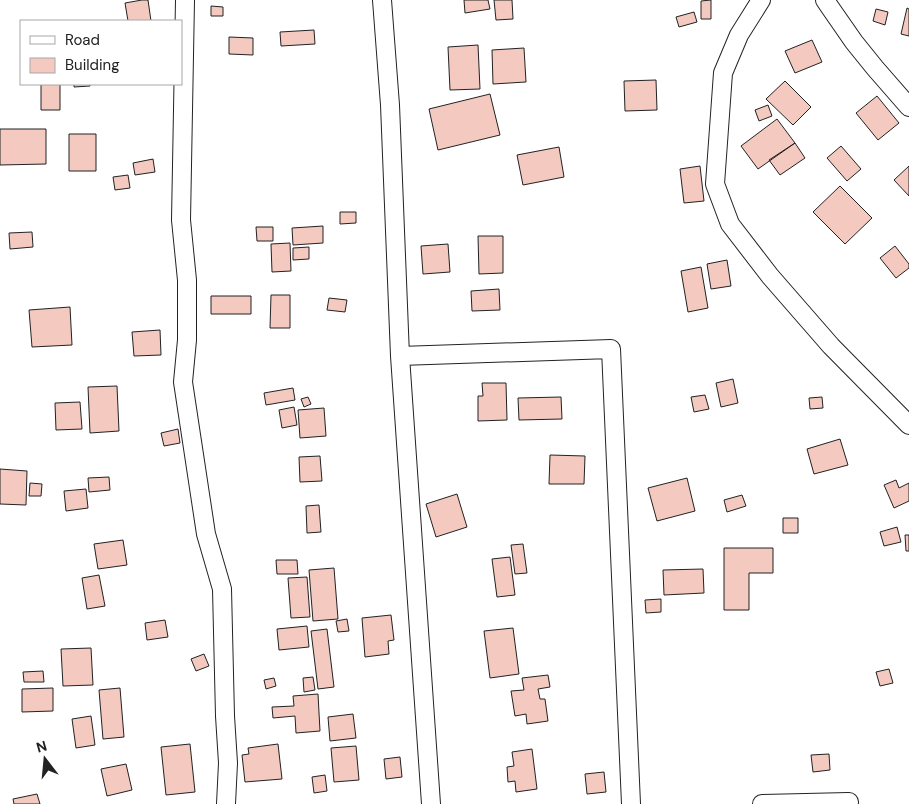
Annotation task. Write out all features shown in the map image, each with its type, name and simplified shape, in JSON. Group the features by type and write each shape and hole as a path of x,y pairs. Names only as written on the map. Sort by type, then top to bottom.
{"street":[{"path":"186,0 181,220 187,280 187,340 183,382 206,534 222,588 228,763 226,804"},
{"path":"382,0 390,114 400,356 431,804"},
{"path":"761,0 739,35 723,73 716,184 730,224 770,276 831,346 909,426"},
{"path":"825,0 854,42 909,107"},
{"path":"400,356 611,349 631,804"},
{"path":"762,804 849,802"}],"building":[{"path":"148,0 151,20 128,20 125,3"},
{"path":"464,0 488,0 490,9 465,13"},
{"path":"494,0 512,0 513,19 496,20"},
{"path":"711,0 711,19 701,19 701,1"},
{"path":"211,6 223,7 223,16 211,16"},
{"path":"907,8 909,9 909,36 901,34"},
{"path":"876,9 888,12 885,25 873,21"},
{"path":"694,12 697,22 679,27 676,17"},
{"path":"314,30 315,44 281,46 280,32"},
{"path":"229,37 253,38 253,55 229,54"},
{"path":"812,40 822,62 795,73 785,51"},
{"path":"478,45 480,89 450,90 448,47"},
{"path":"524,48 526,82 493,84 492,50"},
{"path":"656,80 657,110 625,111 624,81"},
{"path":"785,81 811,107 793,125 766,99"},
{"path":"41,85 60,85 60,110 41,110"},
{"path":"74,85 90,85 90,86 74,87"},
{"path":"490,94 500,135 438,150 429,109"},
{"path":"877,96 899,123 878,140 856,113"},
{"path":"768,105 772,116 759,121 755,110"},
{"path":"777,119 795,143 758,169 741,146"},
{"path":"0,129 46,129 46,164 0,165"},
{"path":"69,134 96,134 96,171 69,171"},
{"path":"795,143 805,158 780,175 769,160"},
{"path":"841,146 861,169 847,181 827,158"},
{"path":"559,147 564,177 523,185 517,155"},
{"path":"153,159 155,172 135,175 133,163"},
{"path":"700,166 704,201 684,203 680,169"},
{"path":"909,166 909,196 894,180"},
{"path":"128,175 130,188 115,190 113,177"},
{"path":"840,186 872,218 845,244 813,212"},
{"path":"340,212 356,212 356,223 340,224"},
{"path":"323,226 323,243 293,245 292,228"},
{"path":"256,227 273,227 273,241 257,241"},
{"path":"32,232 33,247 10,249 9,233"},
{"path":"478,236 503,236 503,273 479,274"},
{"path":"290,243 291,271 272,272 271,244"},
{"path":"448,244 450,272 423,274 421,246"},
{"path":"895,246 909,264 909,268 896,278 880,258"},
{"path":"309,247 309,259 293,260 293,248"},
{"path":"727,260 731,286 711,289 707,264"},
{"path":"701,267 708,308 688,312 681,271"},
{"path":"499,289 500,310 472,311 471,291"},
{"path":"271,295 290,295 290,328 270,328"},
{"path":"211,296 251,296 251,314 211,314"},
{"path":"329,298 347,300 345,312 327,310"},
{"path":"70,307 72,345 32,347 29,310"},
{"path":"160,330 161,355 134,356 132,332"},
{"path":"733,379 738,403 721,407 716,383"},
{"path":"482,383 506,383 507,420 478,421 478,396 483,396"},
{"path":"117,386 119,431 90,433 88,387"},
{"path":"293,388 295,400 266,405 264,393"},
{"path":"705,395 709,409 694,412 691,397"},
{"path":"308,397 311,404 304,407 301,399"},
{"path":"561,397 562,419 519,420 518,398"},
{"path":"822,397 823,408 810,409 809,398"},
{"path":"80,402 82,429 56,430 55,403"},
{"path":"294,407 297,425 282,428 279,410"},
{"path":"324,408 326,436 300,438 298,410"},
{"path":"178,429 180,443 164,446 161,433"},
{"path":"840,439 848,465 814,474 807,449"},
{"path":"550,455 585,456 584,484 549,484"},
{"path":"320,456 322,481 300,482 299,457"},
{"path":"0,469 27,471 26,505 0,504"},
{"path":"109,477 110,490 89,492 88,478"},
{"path":"687,478 695,511 657,521 648,488"},
{"path":"896,480 899,488 909,483 909,501 894,508 884,485"},
{"path":"30,483 42,484 41,496 29,496"},
{"path":"86,489 88,508 66,511 64,491"},
{"path":"457,494 467,527 436,537 426,504"},
{"path":"742,495 746,506 727,512 724,500"},
{"path":"319,505 321,532 307,533 306,506"},
{"path":"783,518 798,518 798,533 783,533"},
{"path":"897,527 901,542 884,546 880,532"},
{"path":"905,535 909,535 909,551 906,551"},
{"path":"123,540 127,565 98,569 94,544"},
{"path":"523,544 527,573 515,574 511,545"},
{"path":"724,548 773,548 773,573 749,573 749,610 724,610"},
{"path":"510,557 515,595 497,597 492,559"},
{"path":"276,560 297,560 298,574 277,574"},
{"path":"334,568 338,619 313,621 309,570"},
{"path":"703,569 704,593 664,595 663,570"},
{"path":"99,575 105,606 87,609 82,578"},
{"path":"307,577 310,617 291,618 288,578"},
{"path":"661,599 661,612 646,613 645,600"},
{"path":"391,615 394,640 388,641 389,654 365,657 362,618"},
{"path":"347,619 349,631 338,632 336,621"},
{"path":"165,620 168,637 147,640 145,623"},
{"path":"307,626 309,647 279,650 277,629"},
{"path":"513,628 519,674 490,678 484,631"},
{"path":"327,629 334,687 318,689 311,631"},
{"path":"91,648 93,685 63,686 61,649"},
{"path":"204,654 209,666 196,671 191,659"},
{"path":"889,669 893,683 880,686 876,672"},
{"path":"43,671 44,682 24,682 23,672"},
{"path":"548,675 550,687 538,689 540,699 545,699 548,721 527,724 526,714 515,716 511,691 524,690 522,678"},
{"path":"313,677 315,690 304,692 303,678"},
{"path":"274,678 276,686 266,689 264,680"},
{"path":"53,688 53,711 22,712 22,689"},
{"path":"120,688 124,737 103,739 99,690"},
{"path":"318,694 320,731 296,733 295,716 273,718 272,707 294,706 293,696"},
{"path":"353,714 356,738 330,741 328,717"},
{"path":"91,716 95,745 76,748 72,719"},
{"path":"190,744 195,792 166,795 161,747"},
{"path":"278,744 282,779 245,782 242,755 249,754 248,748"},
{"path":"356,746 359,780 334,782 331,748"},
{"path":"532,749 537,789 516,792 515,781 508,782 507,767 514,766 512,752"},
{"path":"829,754 830,770 813,772 811,755"},
{"path":"400,757 402,777 386,779 384,759"},
{"path":"126,764 132,790 107,796 101,769"},
{"path":"604,772 606,792 587,794 585,774"},
{"path":"325,775 327,791 314,793 312,777"},
{"path":"37,794 40,804 14,804 13,799"}]}
